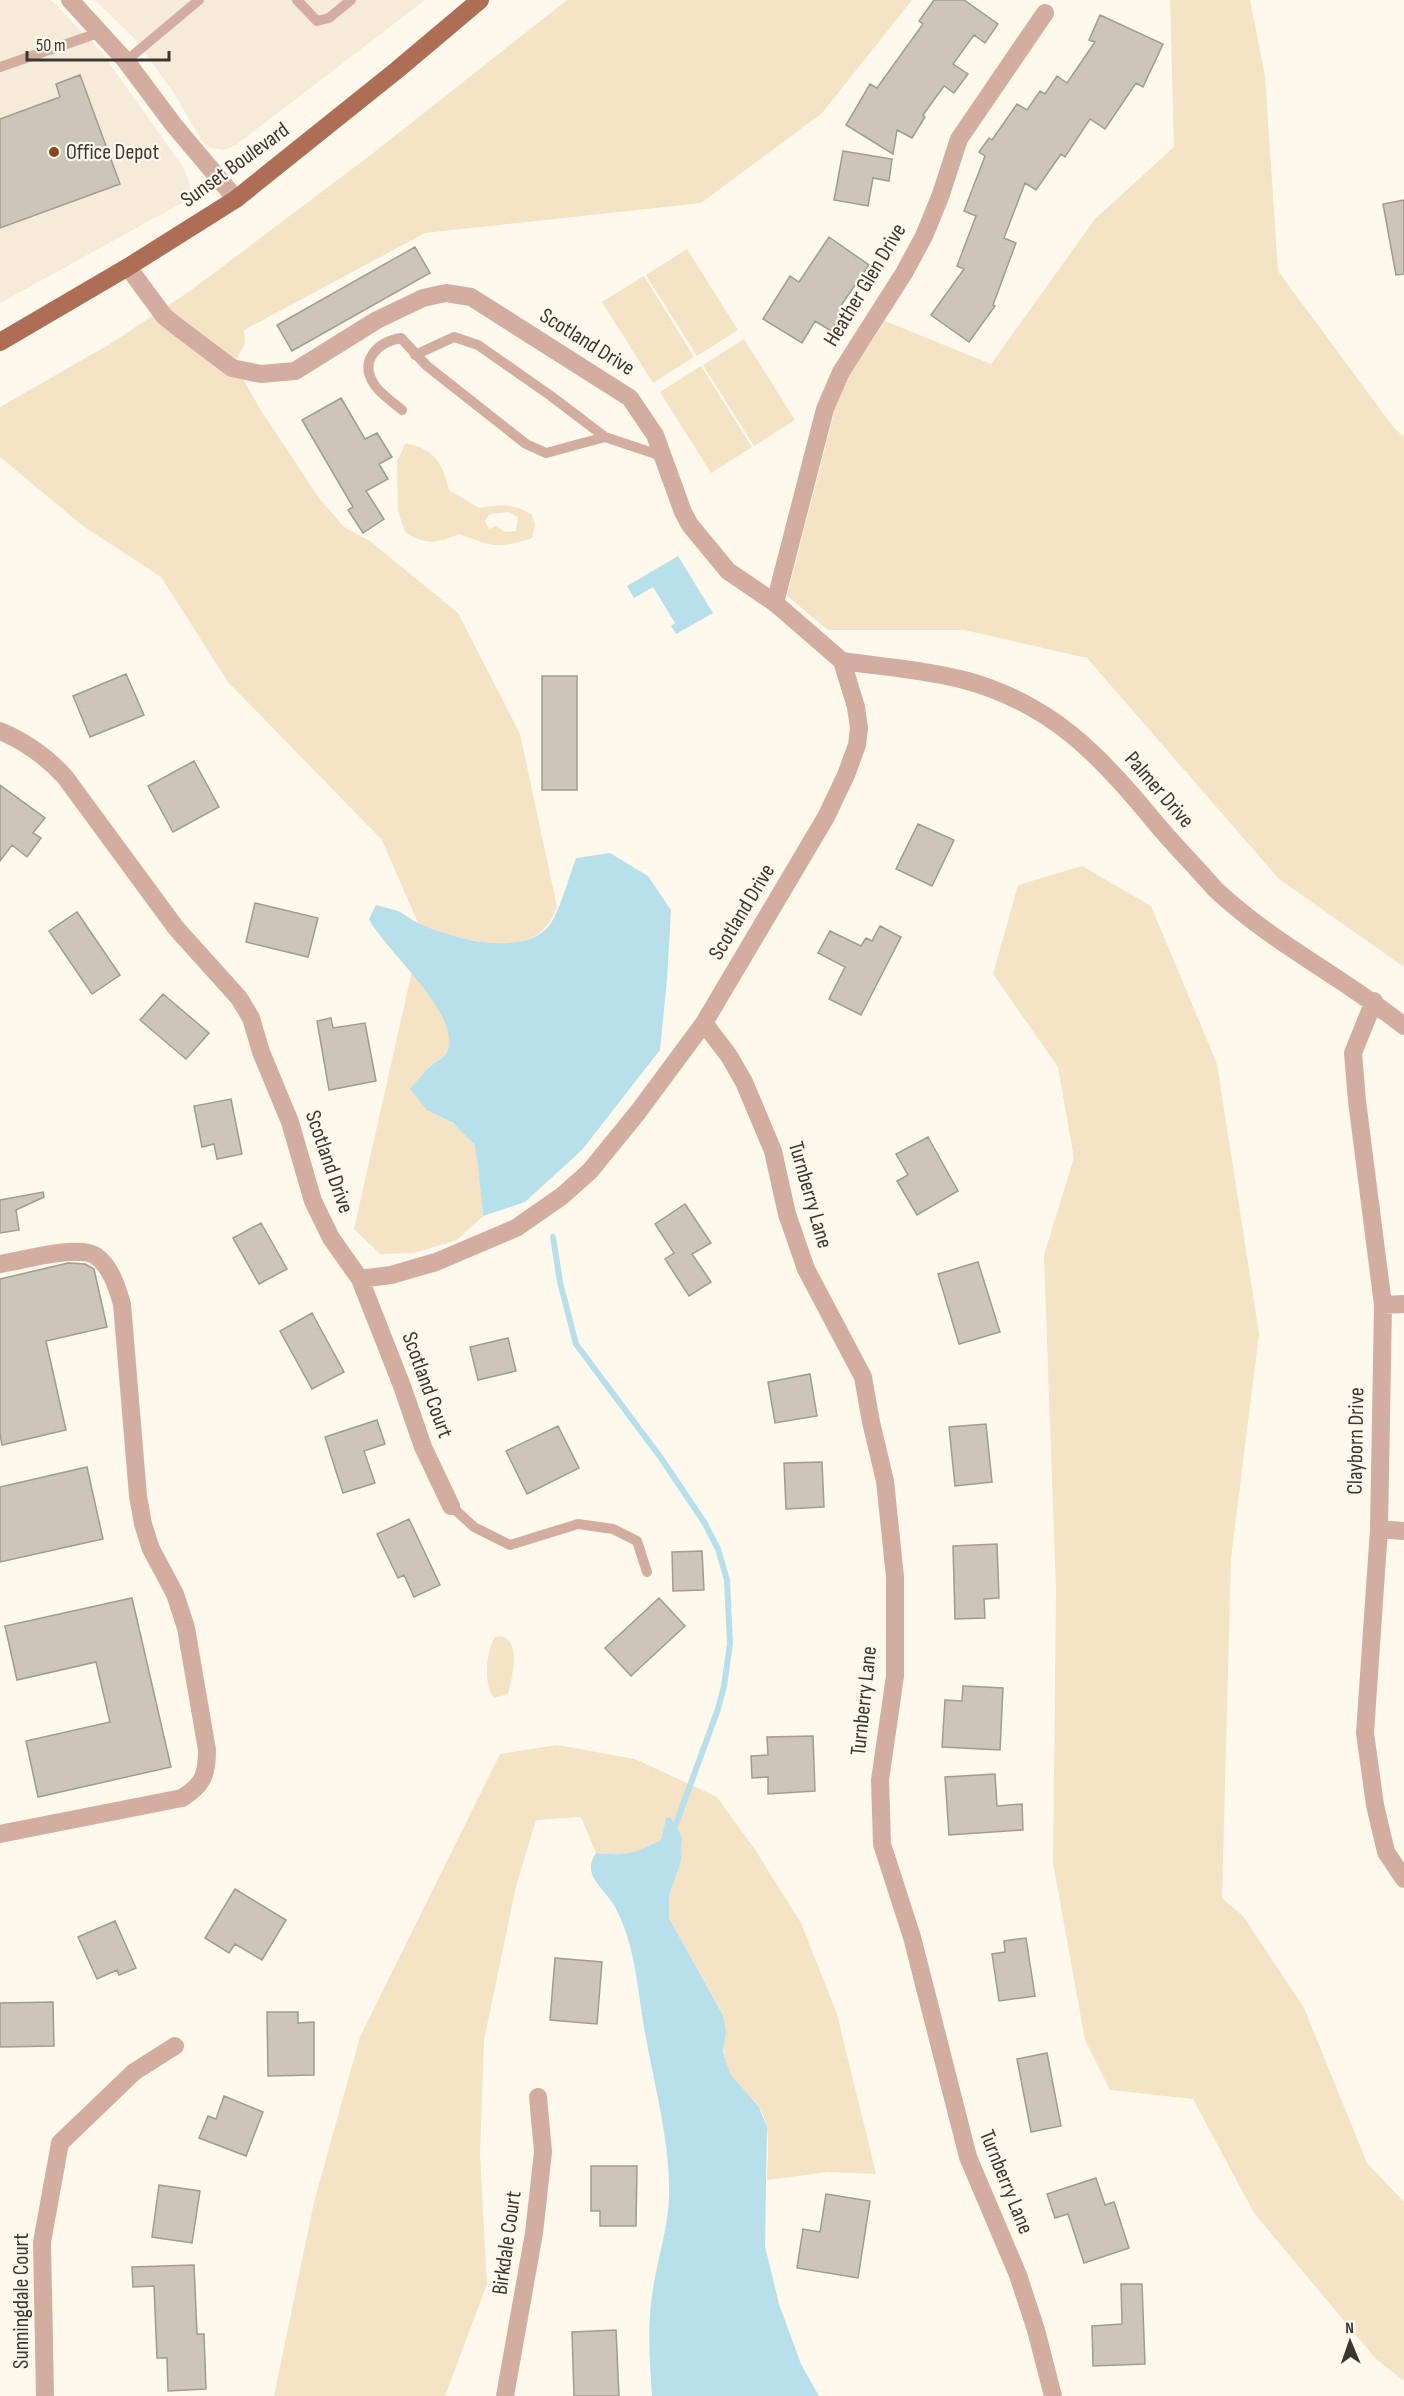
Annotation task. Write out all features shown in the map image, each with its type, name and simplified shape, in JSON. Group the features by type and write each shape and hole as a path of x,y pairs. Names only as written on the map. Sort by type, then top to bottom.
{"main road":[{"name":"Sunset Boulevard","path":"0,342 128,267 236,199 480,0"}],"street":[{"path":"70,0 101,32 173,124 236,199"},
{"name":"Heather Glen Drive","path":"775,603 825,409 841,372 904,273 924,236 940,197 959,139 1045,13"},
{"name":"Scotland Drive","path":"0,731 35,748 49,759 65,777 176,928 239,998 252,1018 261,1052 278,1089 313,1201 331,1238 360,1279 391,1275 436,1262 516,1228 545,1209 590,1171 638,1112 704,1023 826,817 846,775 857,744 859,728 856,707 842,661 775,603 728,571 690,525 682,512 655,435 630,398 471,297 446,293 423,297 376,320 295,371 261,374 232,368 164,316 128,267"},
{"name":"Palmer Drive","path":"842,661 966,681 1031,706 1065,728 1097,755 1215,889 1232,905 1269,934 1374,1001 1404,1026"},
{"name":"Clayborn Drive","path":"1374,1001 1353,1053 1383,1305 1378,1529 1365,1733 1375,1805 1386,1851 1404,1879"},
{"name":"Turnberry Lane","path":"704,1023 729,1056 744,1082 773,1151 787,1214 806,1269 863,1377 885,1481 895,1577 895,1676 880,1780 882,1844 912,1937 968,2157 1018,2275 1036,2330 1053,2396"},
{"path":"0,1264 71,1251 90,1253 98,1257 107,1268 115,1284 122,1304 138,1496 143,1524 152,1549 175,1594 186,1628 207,1750 207,1765 203,1779 196,1789 182,1798 0,1834"},
{"name":"Scotland Court","path":"360,1279 386,1343 423,1447 451,1506"},
{"path":"1383,1305 1404,1304"},
{"path":"1378,1529 1404,1531"},
{"name":"Sunningdale Court","path":"45,2396 42,2242 60,2143 134,2072 175,2046"},
{"name":"Birkdale Court","path":"505,2396 534,2233 543,2152 538,2097"}],"lane":[{"path":"126,62 199,0"},
{"path":"297,0 317,21 328,18 351,0"},
{"path":"0,67 101,32"},
{"path":"415,355 454,337 477,345 551,396 604,437 662,456"},
{"path":"402,410 374,384 368,367 370,355 378,346 401,338 415,355 526,444 546,453 604,437"},
{"path":"451,1506 474,1527 510,1545 578,1524 613,1529 636,1541 646,1572"}],"shaded area":[{"path":"0,0 51,0 102,53 183,167 190,184 189,199 0,303"},
{"path":"95,0 425,0 236,145 224,150 210,148 202,141 174,93 134,38"},
{"path":"567,0 912,0 822,113 701,203 425,233 244,330 245,343 234,364 262,412 319,498 344,527 370,541 458,613 520,734 557,907 550,922 530,939 504,944 461,938 446,1024 451,1040 445,1056 431,1065 427,1110 446,1119 468,1136 472,1142 479,1166 483,1216 457,1240 414,1253 380,1254 354,1229 412,971 418,923 382,840 228,682 161,577 83,526 0,457 0,407 110,344 190,291 372,154"},
{"path":"1170,0 1250,0 1265,76 1278,271 1394,428 1404,437 1404,967 1279,879 1087,658 964,630 828,630 787,596 835,409 850,374 885,321 991,364 1095,219 1174,147"},
{"path":"687,249 738,330 697,356 646,275"},
{"path":"644,276 694,357 653,383 602,302"},
{"path":"744,339 795,420 754,446 703,365"},
{"path":"701,366 752,447 711,473 660,392"},
{"path":"406,443 424,450 431,454 440,465 449,490 479,508 507,506 519,508 532,515 535,525 532,538 510,544 495,545 459,534 431,542 412,536 405,532 398,511 397,461","holes":["509,512 518,517 516,531 505,532 496,526 489,529 485,521 489,514"]},
{"path":"1082,866 1151,906 1217,1064 1259,1334 1231,1558 1222,1898 1243,1916 1304,2008 1367,2163 1404,2202 1404,2381 1376,2359 1254,2213 1193,2099 1110,2090 1085,2040 1053,1863 1056,1591 1044,1255 1074,1158 1058,1067 993,974 1018,885"},
{"path":"501,1636 512,1645 513,1670 508,1694 494,1698 488,1685 488,1659 495,1637"},
{"path":"557,1745 635,1759 717,1797 754,1848 801,1923 837,2014 876,2174 828,2172 767,2180 768,2141 762,2112 729,2073 724,2052 723,2014 669,1918 669,1896 681,1861 682,1838 674,1820 666,1818 661,1840 644,1849 615,1854 596,1853 581,1817 536,1820 516,1886 484,2040 480,2155 487,2284 445,2396 274,2396 314,2202 360,2037 500,1754"}],"water":[{"path":"678,556 713,613 676,634 671,626 675,623 653,587 634,598 627,586"},
{"path":"610,853 648,876 671,910 660,1050 582,1150 525,1202 483,1216 474,1144 453,1123 427,1110 410,1089 429,1068 446,1054 449,1039 445,1022 421,984 377,932 369,919 376,905 398,911 415,922 449,935 488,942 525,941 540,934 551,923 576,858"},
{"path":"670,1817 682,1838 681,1861 669,1896 669,1918 723,2015 726,2031 723,2052 730,2074 759,2107 767,2127 765,2246 779,2304 801,2364 819,2396 652,2396 649,2346 650,2308 668,2209 667,2154 631,1948 615,1907 596,1882 591,1869 596,1853 630,1853 661,1840 666,1818"}],"building":[{"path":"934,0 964,0 998,24 985,43 974,35 953,64 968,74 954,93 944,86 923,115 925,117 912,138 897,130 893,154 846,125 870,84 877,88 923,24 919,21"},
{"path":"1100,15 1163,44 1143,87 1136,83 1105,129 1090,119 1065,157 1061,154 1036,190 1025,183 1004,238 1016,243 993,305 995,306 969,342 931,315 964,269 957,266 976,216 964,211 985,156 979,152 989,138 992,140 1017,104 1027,110 1040,91 1045,94 1057,76 1067,83 1095,42 1089,40"},
{"name":"Office Depot","path":"80,75 120,184 0,228 0,119 60,97 56,84"},
{"path":"843,151 892,159 889,181 873,178 868,206 834,200"},
{"path":"1404,200 1404,274 1396,275 1383,204"},
{"path":"829,237 869,265 840,307 845,310 831,331 815,321 802,343 763,319 790,276 799,282"},
{"path":"415,247 430,273 292,351 277,325"},
{"path":"341,398 365,439 377,433 392,457 379,464 388,479 366,491 384,519 363,533 348,510 353,507 302,420"},
{"path":"126,674 144,715 90,737 73,696"},
{"path":"542,676 577,676 577,790 542,790"},
{"path":"194,761 219,807 173,832 148,786"},
{"path":"0,785 45,818 33,833 41,838 27,857 12,845 0,861"},
{"path":"918,824 954,840 932,886 896,869"},
{"path":"255,903 318,918 308,957 246,942"},
{"path":"77,912 120,975 92,994 49,931"},
{"path":"880,926 901,937 861,1015 829,999 845,967 818,953 830,931 861,946 866,938 872,941"},
{"path":"163,994 209,1033 186,1059 140,1020"},
{"path":"331,1018 333,1028 365,1023 376,1081 329,1090 317,1021"},
{"path":"231,1099 242,1154 217,1159 214,1144 202,1147 194,1106"},
{"path":"928,1137 958,1191 917,1215 897,1181 908,1175 896,1154"},
{"path":"43,1192 44,1197 16,1210 19,1230 0,1233 0,1200"},
{"path":"685,1204 711,1243 692,1254 711,1282 689,1296 665,1259 674,1253 655,1224"},
{"path":"261,1223 287,1269 259,1284 233,1238"},
{"path":"978,1262 1000,1332 959,1344 938,1274"},
{"path":"68,1263 85,1264 94,1269 107,1327 46,1341 66,1430 2,1445 0,1434 0,1279"},
{"path":"312,1313 344,1372 312,1389 280,1331"},
{"path":"508,1338 516,1371 478,1380 470,1347"},
{"path":"810,1374 817,1416 775,1423 768,1382"},
{"path":"377,1420 385,1444 364,1451 375,1483 343,1493 325,1437"},
{"path":"986,1424 992,1482 955,1486 949,1427"},
{"path":"558,1426 579,1468 527,1494 506,1451"},
{"path":"822,1462 824,1507 786,1509 784,1463"},
{"path":"87,1467 103,1539 0,1562 0,1487"},
{"path":"409,1519 440,1585 414,1597 404,1575 398,1578 377,1534"},
{"path":"997,1544 999,1598 984,1599 985,1618 955,1619 953,1546"},
{"path":"702,1551 704,1590 673,1591 672,1552"},
{"path":"132,1598 171,1767 38,1797 26,1741 110,1722 96,1662 17,1680 5,1626"},
{"path":"659,1598 685,1626 631,1676 605,1648"},
{"path":"963,1686 1003,1688 1000,1750 942,1747 945,1700 962,1701"},
{"path":"813,1736 815,1791 768,1794 768,1777 752,1778 751,1756 768,1755 767,1737"},
{"path":"995,1774 997,1806 1022,1804 1023,1830 949,1835 945,1777"},
{"path":"235,1889 286,1920 262,1960 235,1944 229,1953 205,1938"},
{"path":"115,1921 136,1968 119,1975 117,1970 97,1979 78,1937"},
{"path":"1026,1938 1035,1996 999,2001 992,1954 1005,1952 1004,1941"},
{"path":"555,1958 602,1962 597,2024 550,2020"},
{"path":"53,2002 54,2046 0,2047 0,2003"},
{"path":"267,2012 298,2012 298,2023 314,2022 314,2075 268,2076"},
{"path":"1047,2053 1061,2126 1031,2132 1017,2059"},
{"path":"224,2096 263,2112 246,2156 199,2138 208,2116 216,2119"},
{"path":"591,2166 637,2166 636,2226 600,2226 600,2211 591,2211"},
{"path":"1096,2178 1105,2205 1114,2202 1129,2248 1084,2263 1068,2214 1055,2218 1047,2194"},
{"path":"159,2185 200,2191 192,2243 152,2237"},
{"path":"826,2194 870,2201 858,2278 797,2268 803,2229 820,2232"},
{"path":"194,2265 197,2334 204,2334 206,2389 168,2391 167,2358 157,2358 154,2286 133,2287 132,2267"},
{"path":"1121,2284 1142,2284 1145,2364 1093,2366 1092,2326 1122,2324"},
{"path":"616,2330 619,2396 574,2396 572,2332"}],"waterway":[{"path":"553,1237 560,1282 576,1344 661,1458 704,1522 718,1549 727,1580 730,1644 724,1686 718,1709 676,1824"}],"place":[{"name":"Office Depot","path":"54,152"}]}
